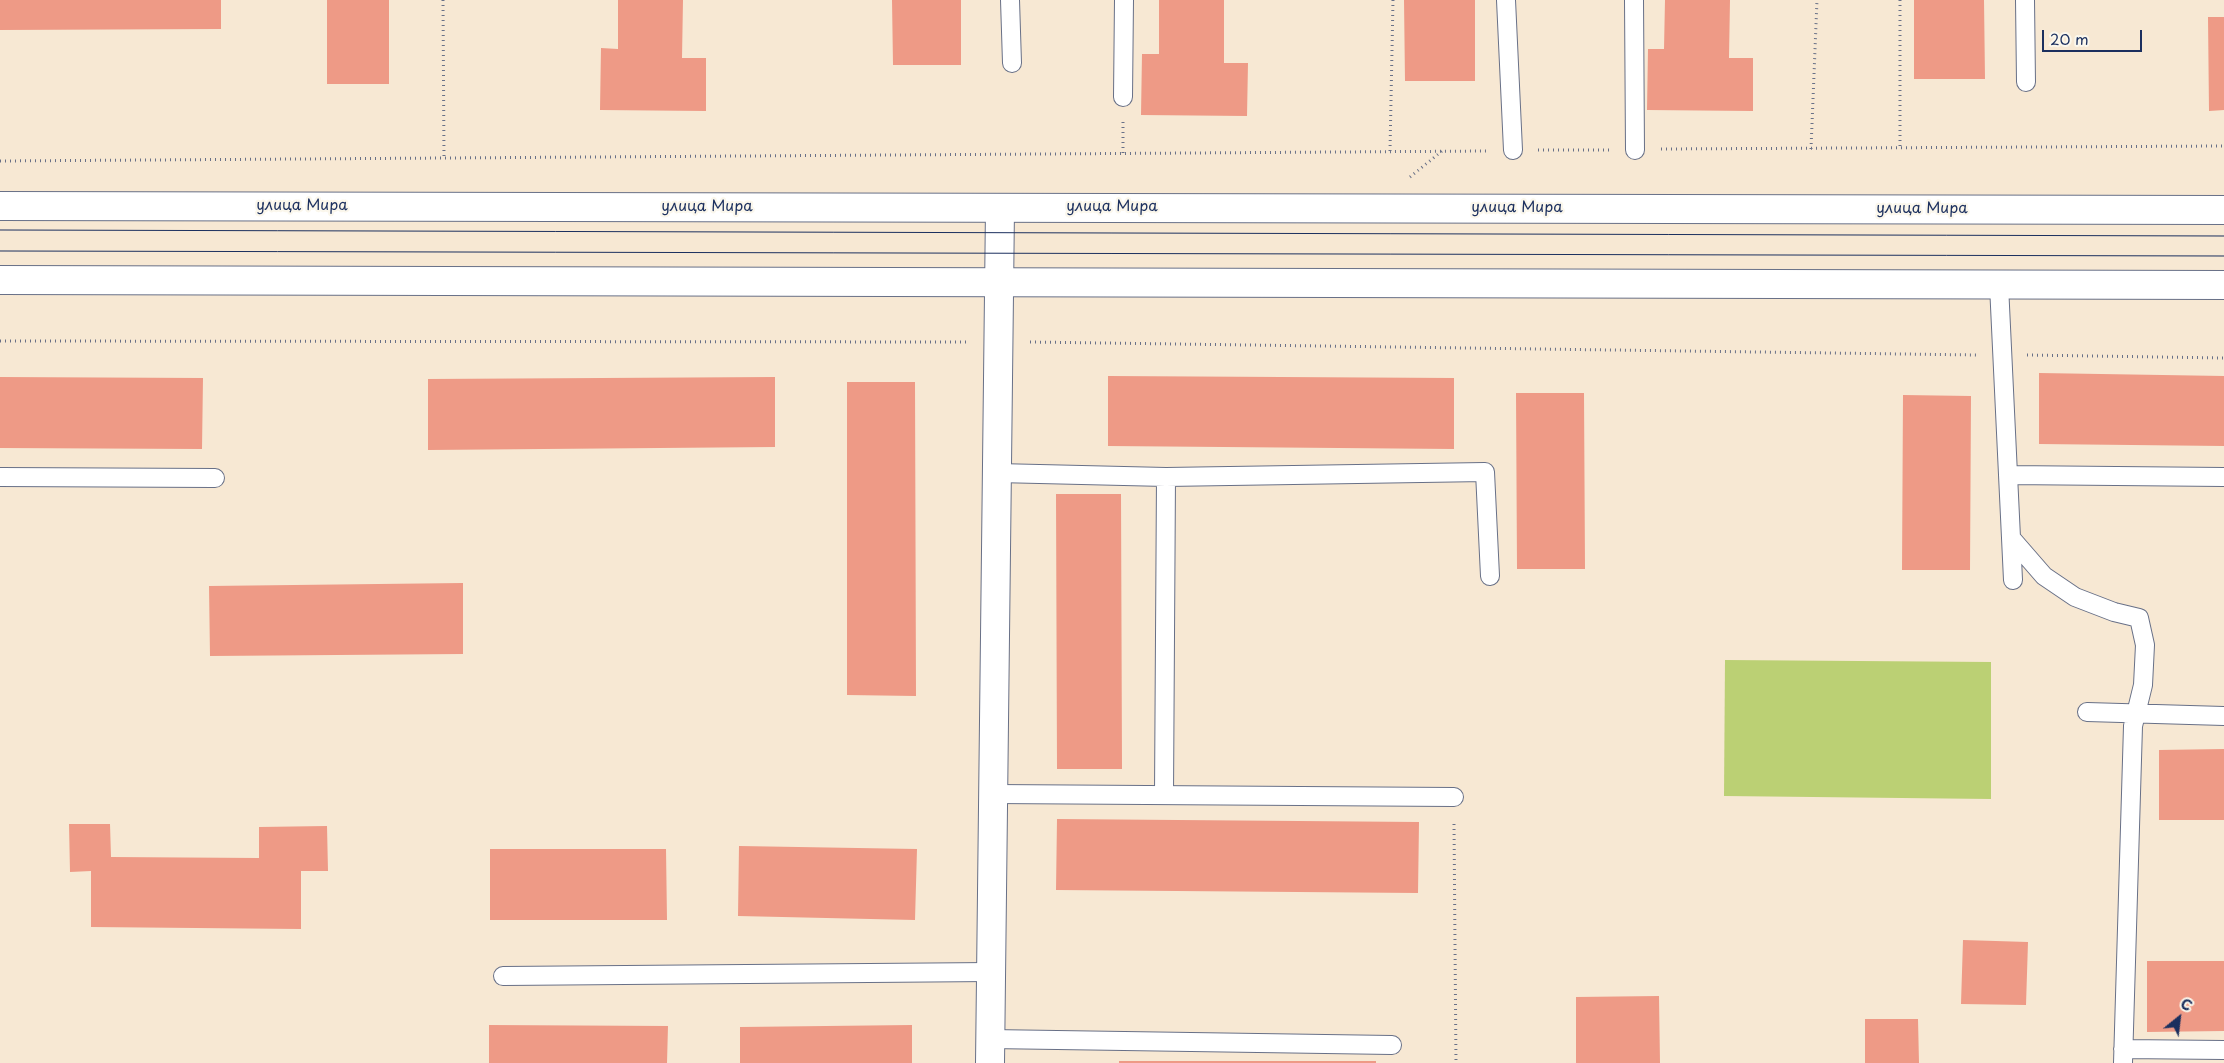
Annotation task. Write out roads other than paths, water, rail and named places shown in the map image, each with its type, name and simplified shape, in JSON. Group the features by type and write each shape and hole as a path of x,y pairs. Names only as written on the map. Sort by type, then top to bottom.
{"main road":[{"name":"улица Мира","path":"0,206 2224,210"},
{"path":"990,1051 1000,208"},
{"path":"0,280 2224,285"}],"lane":[{"path":"1010,0 1012,63"},
{"path":"1123,97 1124,0"},
{"path":"1506,0 1513,150"},
{"path":"1634,0 1636,150"},
{"path":"2025,0 2026,82"},
{"path":"1999,285 2013,580"},
{"path":"997,474 1166,477 1485,472 1490,576"},
{"path":"2008,475 2224,477"},
{"path":"0,477 216,478"},
{"path":"1164,794 1166,477"},
{"path":"2011,538 2044,576 2074,597 2114,612 2139,618 2145,644 2144,685 2133,726 2130,778 2123,1056 2224,1050"},
{"path":"2087,712 2136,715 2224,716"},
{"path":"993,794 1454,797"},
{"path":"503,976 991,972"},
{"path":"990,1051 1392,1045"}],"tram line":[{"path":"0,230 2224,236"},
{"path":"0,251 2224,256"}]}
